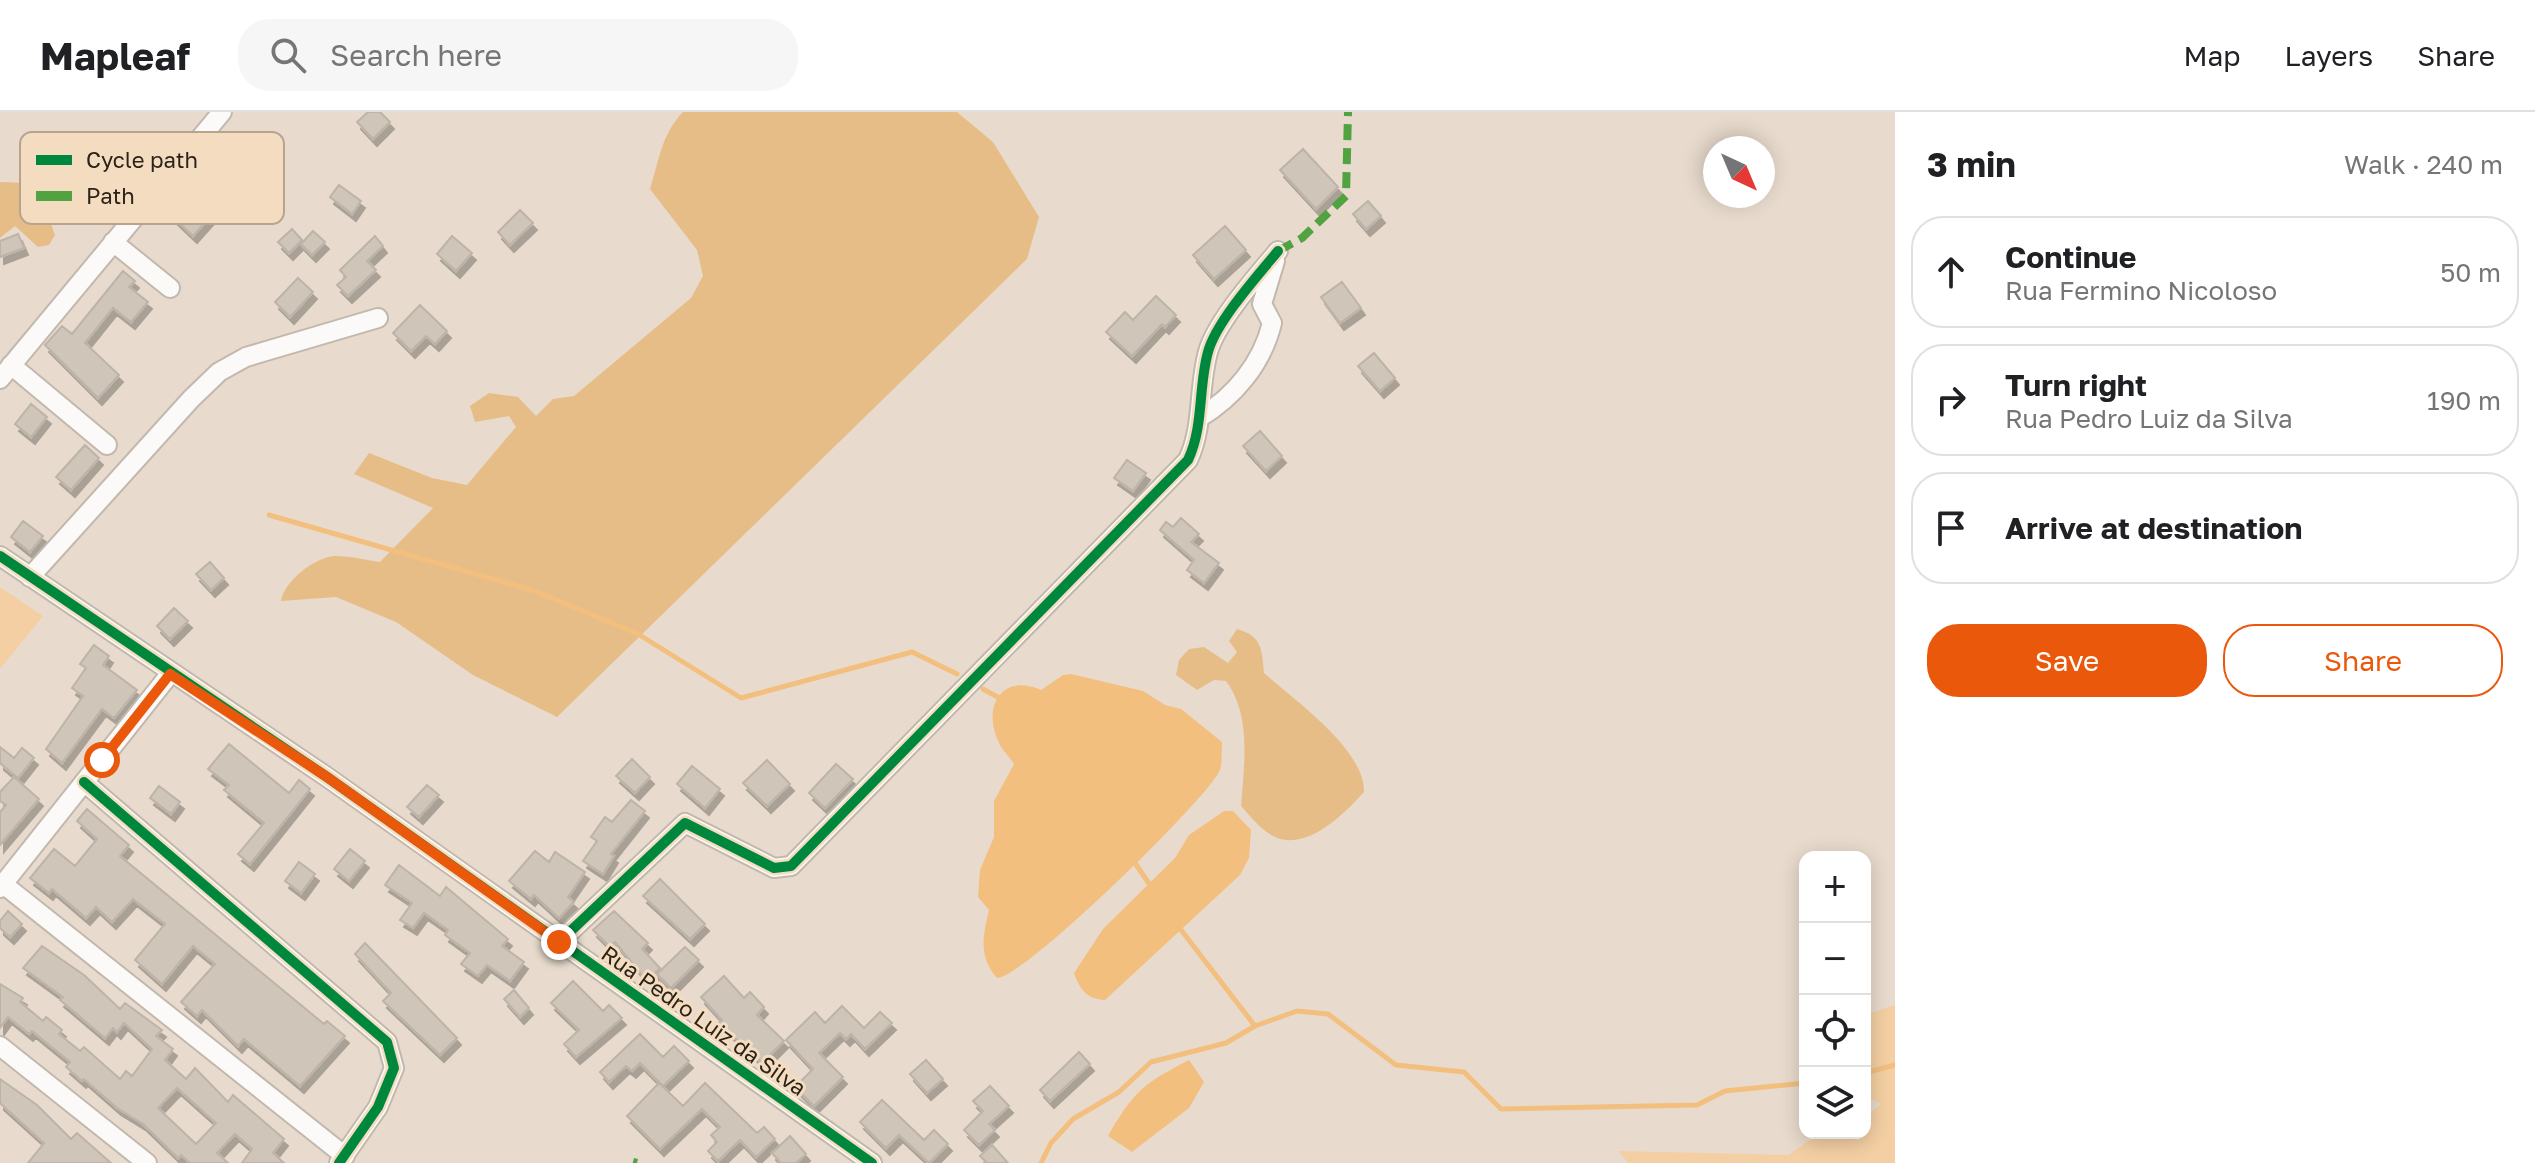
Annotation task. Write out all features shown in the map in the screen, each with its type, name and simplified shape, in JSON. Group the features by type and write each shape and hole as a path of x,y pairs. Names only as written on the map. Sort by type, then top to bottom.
{"street":[{"path":"205,132 222,112"},
{"path":"107,445 6,372 128,224"},
{"path":"113,242 170,288"},
{"path":"559,942 685,823 774,868 791,866 1188,460 1198,439 1199,418 1209,348 1241,297 1278,251 1262,304 1272,323 1267,346 1247,376 1218,407 1199,418"},
{"path":"30,577 219,372 246,357 378,318"},
{"name":"Rua Pedro Luiz da Silva","path":"0,556 170,674 327,777 872,1163"},
{"path":"84,782 387,1042 394,1068 378,1107 342,1159 1,886 170,674"},
{"path":"0,1046 147,1163"}],"shaded area":[{"path":"683,112 957,112 993,142 1039,217 1027,259 557,717 473,675 396,622 336,597 281,601 294,578 319,560 336,556 380,562 433,508 354,474 369,453 432,478 467,485 516,427 509,416 475,422 470,406 489,393 518,397 536,416 553,399 574,396 691,298 703,276 697,250 650,189 665,139"},
{"path":"0,182 20,183 20,224 51,224 55,235 49,245 38,247 15,226 0,238"},
{"path":"0,587 43,616 0,669"},
{"path":"1237,629 1256,640 1264,673 1326,726 1353,759 1361,776 1364,792 1335,820 1311,835 1286,840 1273,836 1241,806 1243,725 1234,695 1226,681 1214,680 1197,690 1176,675 1179,660 1189,649 1204,647 1228,663 1237,652 1229,641"},
{"path":"1071,674 1143,691 1165,705 1181,709 1222,742 1220,769 1181,818 1112,887 1041,950 997,978 985,954 984,937 989,910 978,897 980,870 994,837 994,801 1014,764 1000,746 994,730 994,707 1005,690 1027,686 1041,690 1063,675"},
{"path":"1224,811 1233,811 1251,830 1249,858 1240,875 1105,1000 1089,996 1074,973 1103,929 1175,858 1189,835"},
{"path":"1895,1005 1895,1163 1628,1163 1619,1151 1788,1155 1811,1139 1871,1139 1871,1112 1881,1104 1871,1099 1871,1013"},
{"path":"1189,1060 1204,1082 1189,1108 1132,1152 1108,1136 1141,1090"}],"building":[{"path":"368,112 380,112 390,122 373,139 357,122"},
{"path":"1303,149 1338,187 1316,209 1280,170"},
{"path":"339,185 361,201 352,214 330,197"},
{"path":"1368,201 1381,216 1366,229 1353,214"},
{"path":"520,210 533,223 510,245 498,232"},
{"path":"180,224 204,224 193,236"},
{"path":"1225,226 1246,250 1214,279 1193,255"},
{"path":"292,229 302,240 289,253 278,242"},
{"path":"313,231 325,242 312,255 301,244"},
{"path":"18,234 24,248 0,257 0,241"},
{"path":"375,236 383,246 367,261 376,270 348,296 337,285 346,277 340,270"},
{"path":"452,236 472,253 456,271 437,254"},
{"path":"123,271 135,281 129,287 148,302 131,322 113,308 85,343 119,375 98,398 45,345 62,326 72,334"},
{"path":"298,278 313,292 290,317 275,302"},
{"path":"1342,282 1361,308 1340,323 1321,297"},
{"path":"1156,296 1176,315 1165,327 1162,324 1132,356 1106,332 1125,312 1133,320"},
{"path":"420,305 447,331 435,344 426,336 411,351 393,333"},
{"path":"1374,353 1395,378 1380,391 1358,366"},
{"path":"31,404 47,417 31,437 15,424"},
{"path":"1260,431 1282,456 1266,471 1243,446"},
{"path":"85,445 99,458 71,490 56,477"},
{"path":"1127,460 1146,473 1133,491 1114,478"},
{"path":"1181,518 1199,534 1191,542 1219,563 1204,583 1187,570 1194,560 1160,530 1166,522 1173,527"},
{"path":"23,521 43,536 30,552 11,537"},
{"path":"210,562 224,578 211,590 196,574"},
{"path":"174,608 188,621 170,639 157,626"},
{"path":"94,645 109,656 103,665 137,690 114,718 102,709 62,763 46,749 83,696 72,688 86,668 80,664"},
{"path":"229,744 289,793 299,780 310,789 250,864 238,854 264,823 224,790 229,785 208,769"},
{"path":"0,747 14,758 22,748 34,758 18,778 0,763"},
{"path":"632,759 650,777 635,793 616,776"},
{"path":"767,760 790,784 767,806 743,783"},
{"path":"836,764 853,779 825,808 809,793"},
{"path":"692,766 720,789 705,808 677,784"},
{"path":"14,777 39,799 0,845 0,812 6,805 0,801 0,792"},
{"path":"427,785 439,795 419,817 407,807"},
{"path":"159,786 180,802 171,814 150,798"},
{"path":"631,800 645,811 611,854 614,856 603,874 583,861 597,841 591,837 605,817 612,822"},
{"path":"87,809 129,845 120,856 324,1024 327,1021 345,1036 300,1086 244,1039 238,1046 202,1010 197,1016 181,1002 215,964 193,946 162,984 135,960 165,924 133,899 112,922 96,907 86,918 52,889 49,893 30,878 54,849 75,866 97,839 77,821"},
{"path":"350,849 365,861 349,881 334,869"},
{"path":"535,851 549,862 555,852 585,872 568,897 574,902 559,918 534,895 531,899 509,881"},
{"path":"299,862 315,874 301,893 285,881"},
{"path":"399,865 440,896 446,887 508,939 502,946 524,962 510,981 487,965 478,976 461,964 470,953 445,935 448,930 424,913 413,928 400,920 412,903 385,885"},
{"path":"660,879 705,924 690,939 643,896"},
{"path":"8,911 22,924 10,937 0,928 0,921"},
{"path":"614,911 648,943 642,949 660,968 647,981 615,942 610,947 593,930"},
{"path":"365,943 457,1038 440,1055 383,1001 391,993 355,954"},
{"path":"42,946 84,975 120,1009 125,1003 162,1030 156,1036 173,1049 165,1060 186,1079 195,1068 228,1102 233,1095 284,1139 273,1153 284,1163 242,1163 252,1149 235,1134 217,1153 228,1163 190,1163 181,1155 178,1158 143,1124 117,1108 84,1079 82,1081 66,1067 70,1062 32,1031 29,1034 8,1017 0,1028 0,984 23,998 20,1002 43,1021 46,1017 62,1030 59,1034 80,1051 84,1047 120,1079 126,1071 132,1076 152,1049 124,1023 117,1032 113,1028 105,1038 60,1000 63,997 23,968","holes":["177,1088 216,1123 196,1144 158,1108"]},
{"path":"685,947 699,960 671,988 657,974"},
{"path":"724,976 744,998 750,992 764,1007 757,1015 784,1041 762,1063 719,1023 722,1020 701,997"},
{"path":"573,981 603,1011 609,1005 622,1018 576,1057 564,1044 579,1030 551,1003"},
{"path":"514,990 529,1008 520,1017 504,999"},
{"path":"842,1006 864,1028 880,1012 892,1023 865,1049 851,1034 846,1039 840,1033 819,1053 843,1077 814,1106 795,1087 813,1069 786,1040 815,1012 825,1023"},
{"path":"640,1034 663,1057 674,1046 689,1061 663,1086 640,1063 632,1071 626,1066 609,1082 600,1072"},
{"path":"1079,1052 1090,1064 1050,1101 1040,1090"},
{"path":"926,1060 943,1079 927,1093 910,1074"},
{"path":"0,1079 37,1105 71,1139 77,1133 111,1163 28,1163 44,1143 0,1103"},
{"path":"659,1083 683,1106 705,1083 757,1133 764,1127 775,1139 756,1157 740,1140 718,1161 708,1151 717,1142 711,1135 720,1127 702,1109 660,1149 627,1116"},
{"path":"990,1086 1009,1106 989,1124 995,1130 979,1145 964,1130 983,1111 973,1101"},
{"path":"882,1100 924,1140 934,1130 948,1144 929,1163 899,1135 886,1148 860,1122"},
{"path":"790,1136 806,1154 796,1163 781,1163 772,1153"},
{"path":"992,1145 1008,1163 987,1163 980,1156"}],"waterway":[{"path":"269,515 535,591 638,634 741,698 912,652 957,674"},
{"path":"983,689 1003,700"},
{"path":"1133,860 1152,888"},
{"path":"1178,926 1255,1026"},
{"path":"1041,1163 1051,1143 1073,1119 1119,1092 1151,1062 1226,1043 1255,1026 1297,1011 1328,1014 1396,1065 1464,1072 1501,1109 1697,1105 1725,1091 1799,1084"},
{"path":"1871,1071 1895,1065"}],"marked path":[{"path":"1278,251 1302,238 1346,196 1348,112"},
{"path":"633,1162 637,1163"}],"cycle path":[{"path":"559,942 685,823 774,868 791,866 1188,460 1196,434 1205,366 1212,340 1238,299 1278,251"},
{"path":"0,556 327,777 872,1163"},
{"path":"84,782 387,1042 394,1068 378,1107 339,1163"}],"route":[{"path":"102,760 170,674 327,777 559,942"}]}
